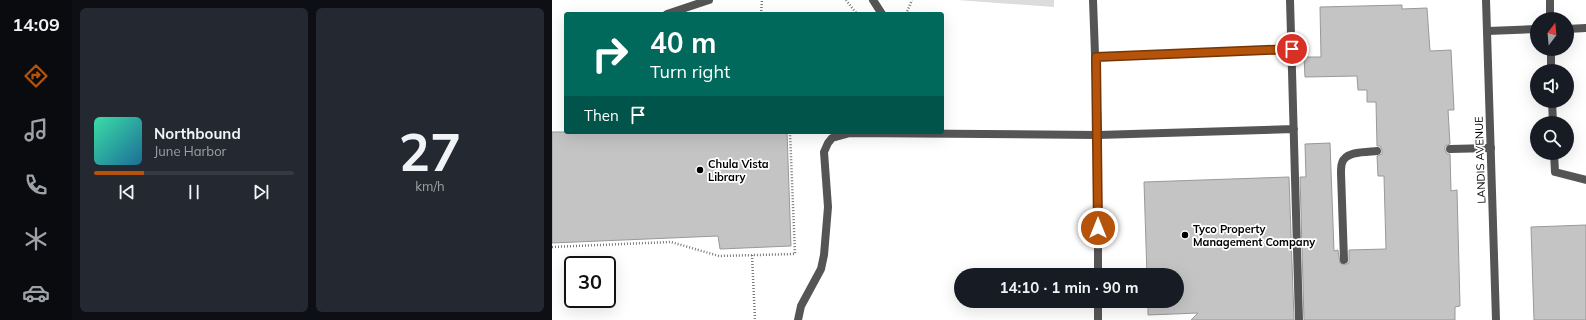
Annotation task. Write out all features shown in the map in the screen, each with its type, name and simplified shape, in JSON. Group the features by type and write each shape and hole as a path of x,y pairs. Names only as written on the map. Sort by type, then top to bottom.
{"street":[{"path":"673,12 709,0"},
{"path":"873,0 881,12"},
{"path":"1093,0 1098,135 1098,268"},
{"path":"1290,0 1299,320"},
{"name":"LANDIS AVENUE","path":"1486,0 1496,320"},
{"path":"1550,0 1550,12"},
{"path":"1574,28 1586,28"},
{"path":"1488,31 1530,29"},
{"path":"1096,57 1292,49"},
{"path":"944,133 1098,135 1294,129"},
{"path":"798,320 801,306 821,269 824,254 828,207 824,152 832,138 844,134"},
{"path":"1450,149 1491,148"},
{"path":"1344,260 1341,172 1342,162 1346,156 1356,153 1377,151"},
{"path":"1554,160 1555,172 1586,180"},
{"path":"1098,308 1098,320"}],"path":[{"path":"761,12 762,0"},
{"path":"846,0 855,12"},
{"path":"907,12 912,0"},
{"path":"552,247 671,242 719,256 795,254 790,134"},
{"path":"752,255 755,320"}],"shaded area":[{"path":"957,0 1054,0 1054,7"}],"building":[{"path":"1402,5 1402,9 1427,8 1430,51 1451,50 1454,110 1448,110 1450,144 1445,146 1445,150 1447,154 1450,154 1451,191 1457,190 1460,306 1455,307 1455,320 1304,320 1300,177 1306,177 1305,144 1330,143 1334,251 1338,250 1340,263 1344,265 1349,263 1349,250 1386,249 1384,176 1378,176 1377,156 1382,154 1382,150 1380,146 1377,146 1376,102 1367,102 1367,90 1358,90 1357,76 1305,77 1304,57 1321,57 1320,7"},
{"path":"552,132 564,132 564,134 787,134 791,246 720,249 718,236 552,243"},
{"path":"1289,177 1294,320 1191,320 1198,313 1148,315 1148,308 1184,308 1184,268 1147,268 1144,182"},
{"path":"1586,225 1586,320 1534,320 1531,227"}],"place":[{"name":"Chula Vista Library","path":"700,170"},
{"name":"Tyco Property Management Company","path":"1185,235"}],"route":[{"path":"1098,228 1096,57 1292,49"}]}
